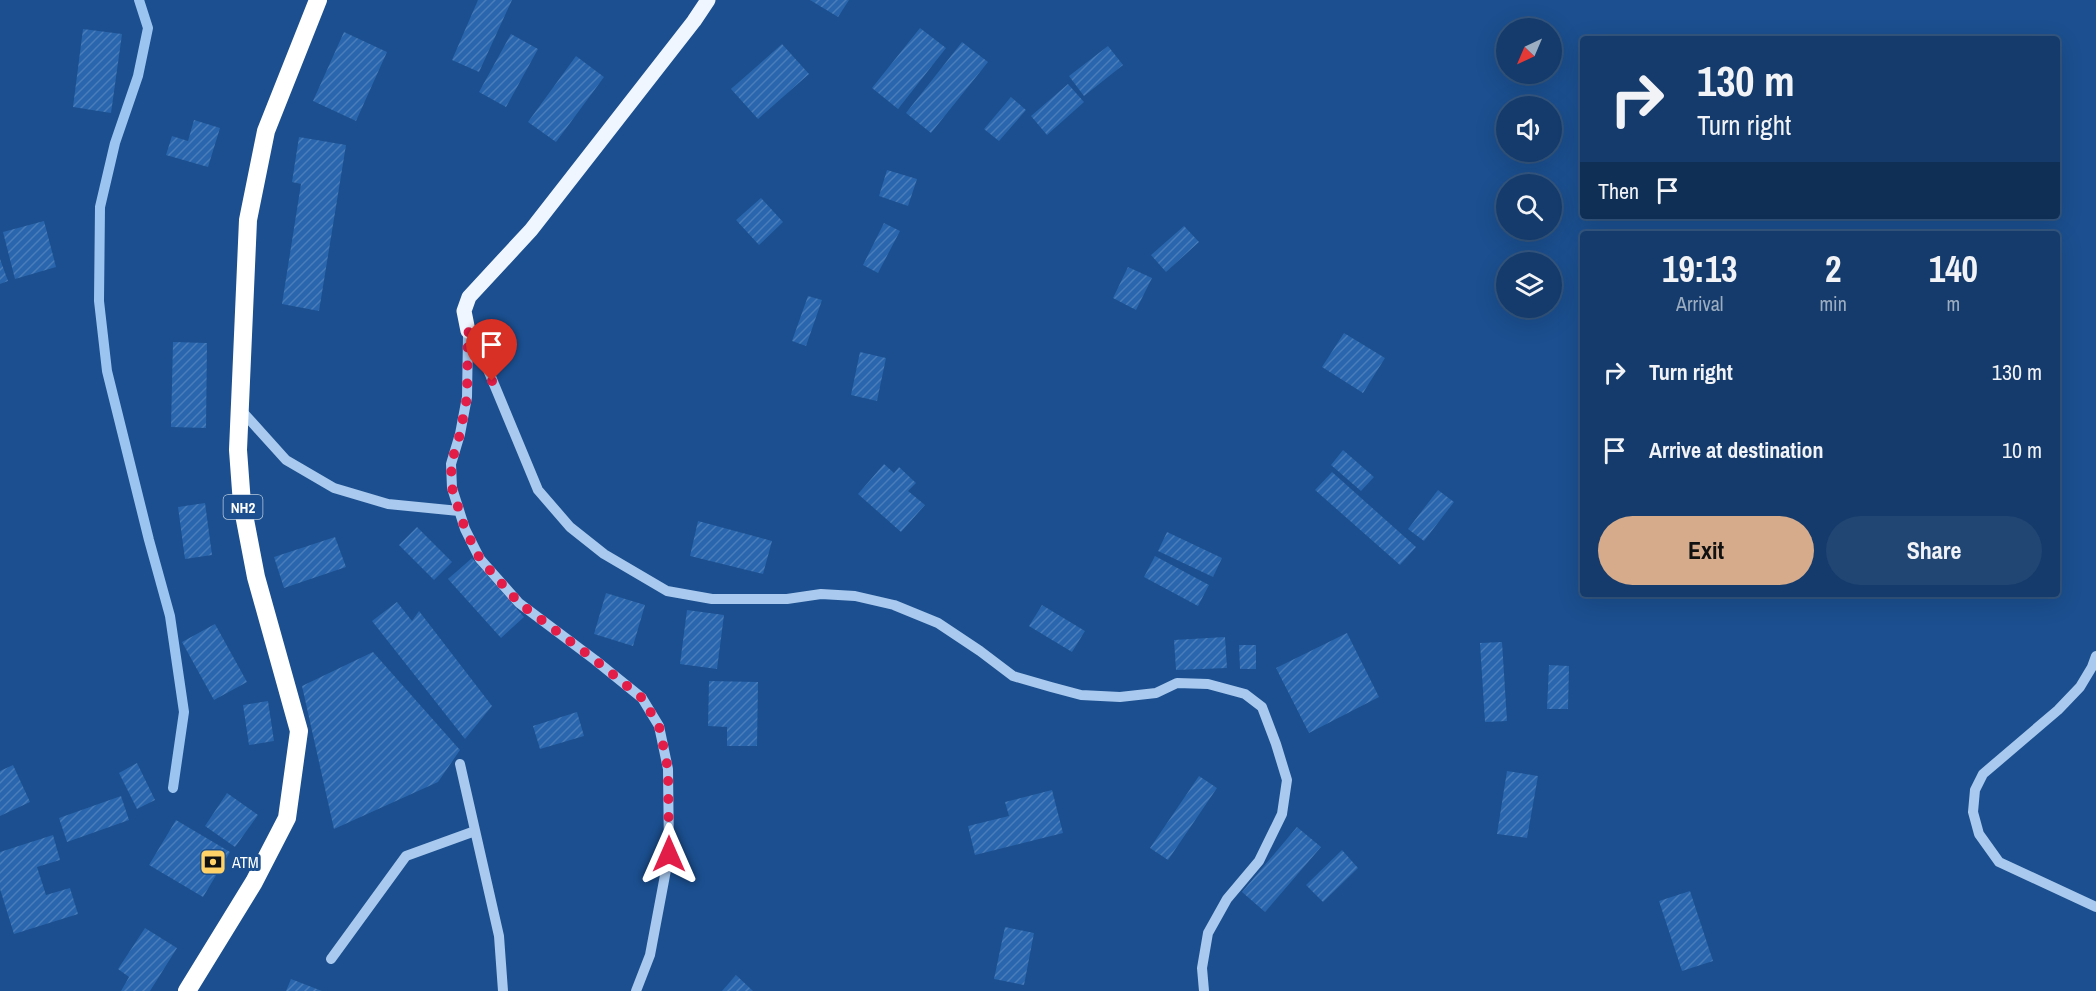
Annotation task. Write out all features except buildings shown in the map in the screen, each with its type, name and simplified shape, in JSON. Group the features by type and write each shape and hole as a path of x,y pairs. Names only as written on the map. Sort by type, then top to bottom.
{"highway":[{"name":"NH2","path":"187,991 254,882 287,818 299,731 256,577 242,504 238,450 248,220 266,131 318,0"}],"main road":[{"path":"468,331 464,311 469,297 531,230 708,0"}],"street":[{"path":"468,331 467,397 451,464 452,488 465,529 480,559 519,603 642,698 659,726 668,769 669,854 650,955 636,991"},
{"path":"468,331 484,360 538,490 570,527 596,547 667,591 712,599 787,599 822,594 855,596 894,605 938,623 1013,676 1051,687 1081,695 1120,697 1156,693 1177,683 1208,684 1245,694 1262,707 1287,780 1282,814 1259,861 1227,899 1208,933 1202,968 1204,991"},
{"path":"240,408 286,460 334,488 387,504 459,511"},
{"path":"2096,656 2080,687 2058,710 1983,774 1974,790 1973,812 1978,834 2000,862 2096,907"},
{"path":"460,764 499,936 503,991"},
{"path":"331,959 406,856 475,831"}],"waterway":[{"path":"139,0 148,28 138,76 115,143 100,207 99,301 107,371 170,616 184,712 173,788"}],"place":[{"name":"ATM","path":"213,862"}],"route":[{"path":"492,381 484,360 468,331 467,397 451,464 452,488 465,529 480,559 519,603 642,698 659,726 668,769 669,854"}]}
